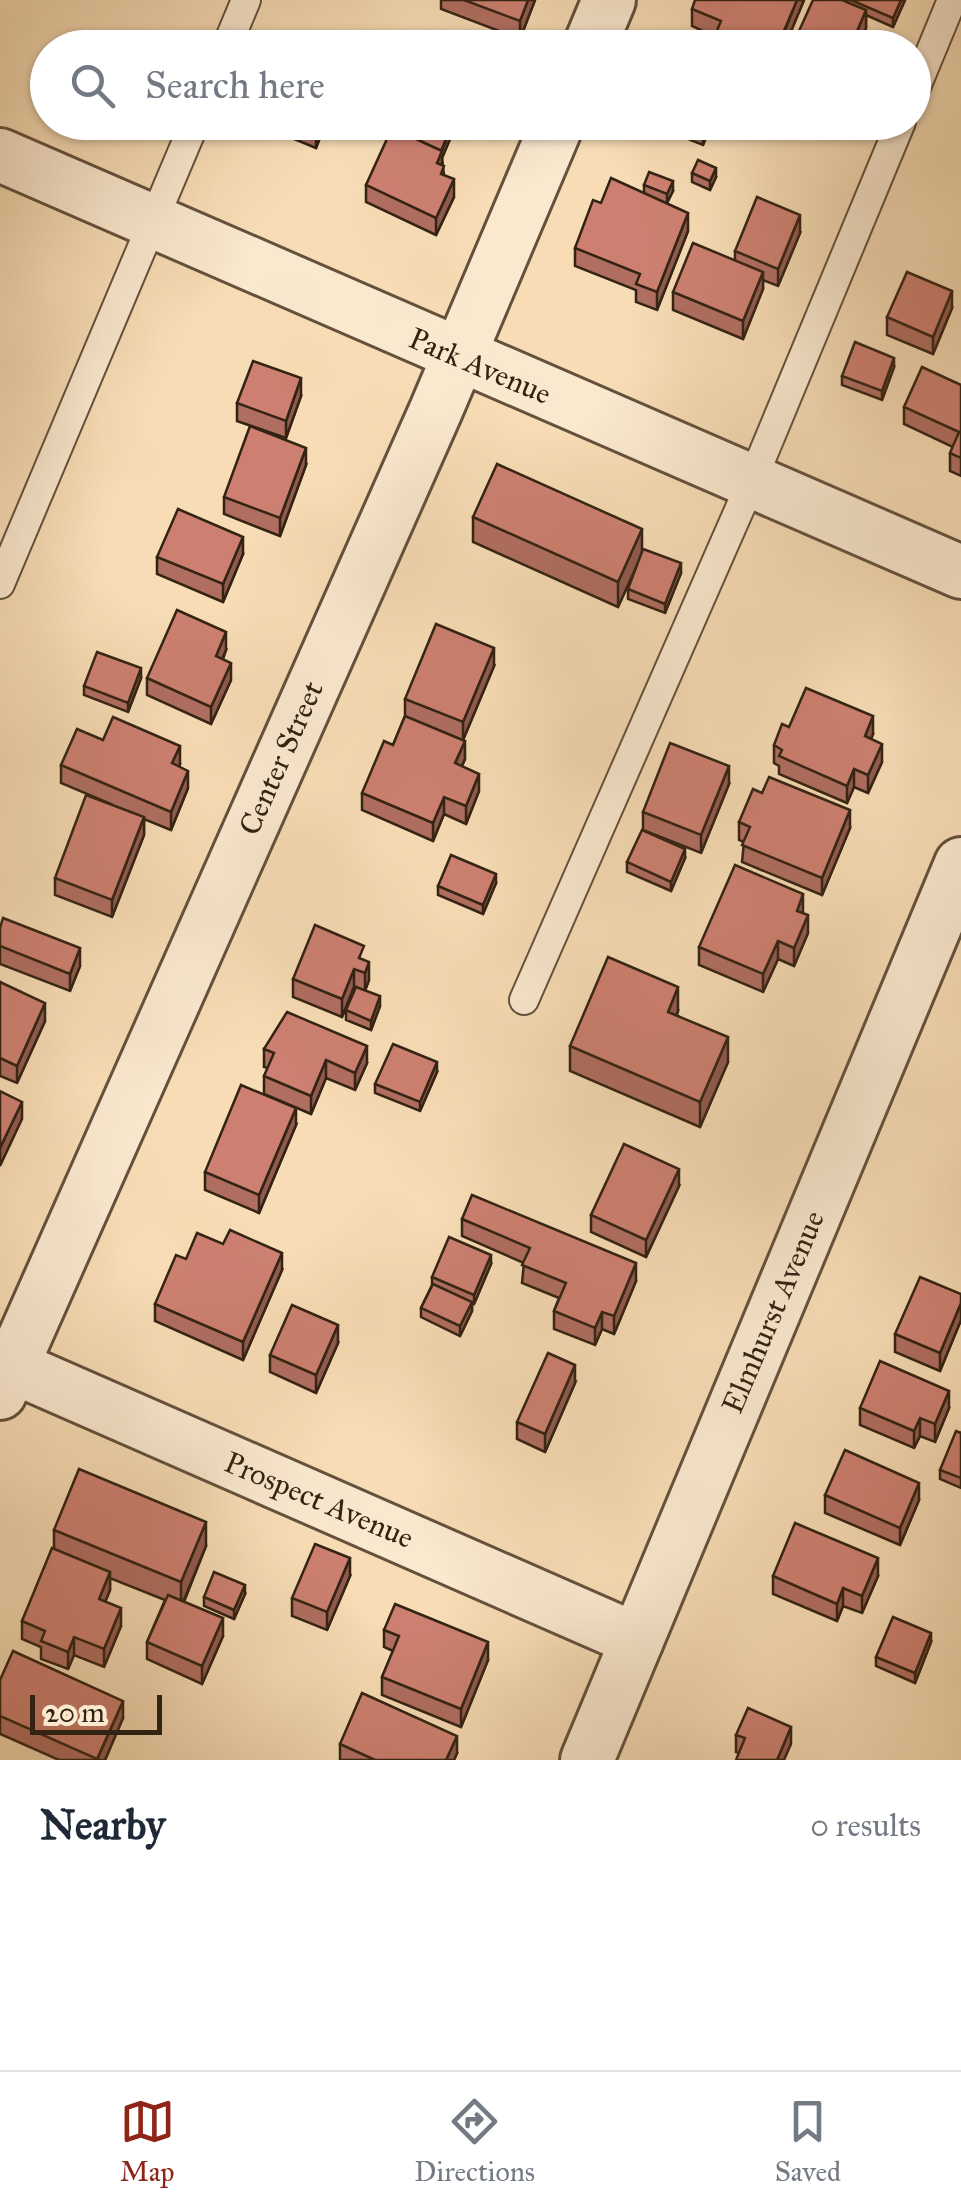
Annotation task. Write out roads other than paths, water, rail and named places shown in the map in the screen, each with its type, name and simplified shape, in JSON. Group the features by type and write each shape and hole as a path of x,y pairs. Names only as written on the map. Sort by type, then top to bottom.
{"street":[{"path":"596,30 609,0"},
{"name":"Center Street","path":"4,1373 459,357 550,140"},
{"name":"Park Avenue","path":"0,155 961,572"},
{"name":"Elmhurst Avenue","path":"587,1760 961,864"},
{"name":"Prospect Avenue","path":"4,1373 637,1640"}],"lane":[{"path":"234,30 246,0"},
{"path":"931,51 952,0"},
{"path":"0,584 188,140"},
{"path":"524,1000 751,483 894,140"}]}
